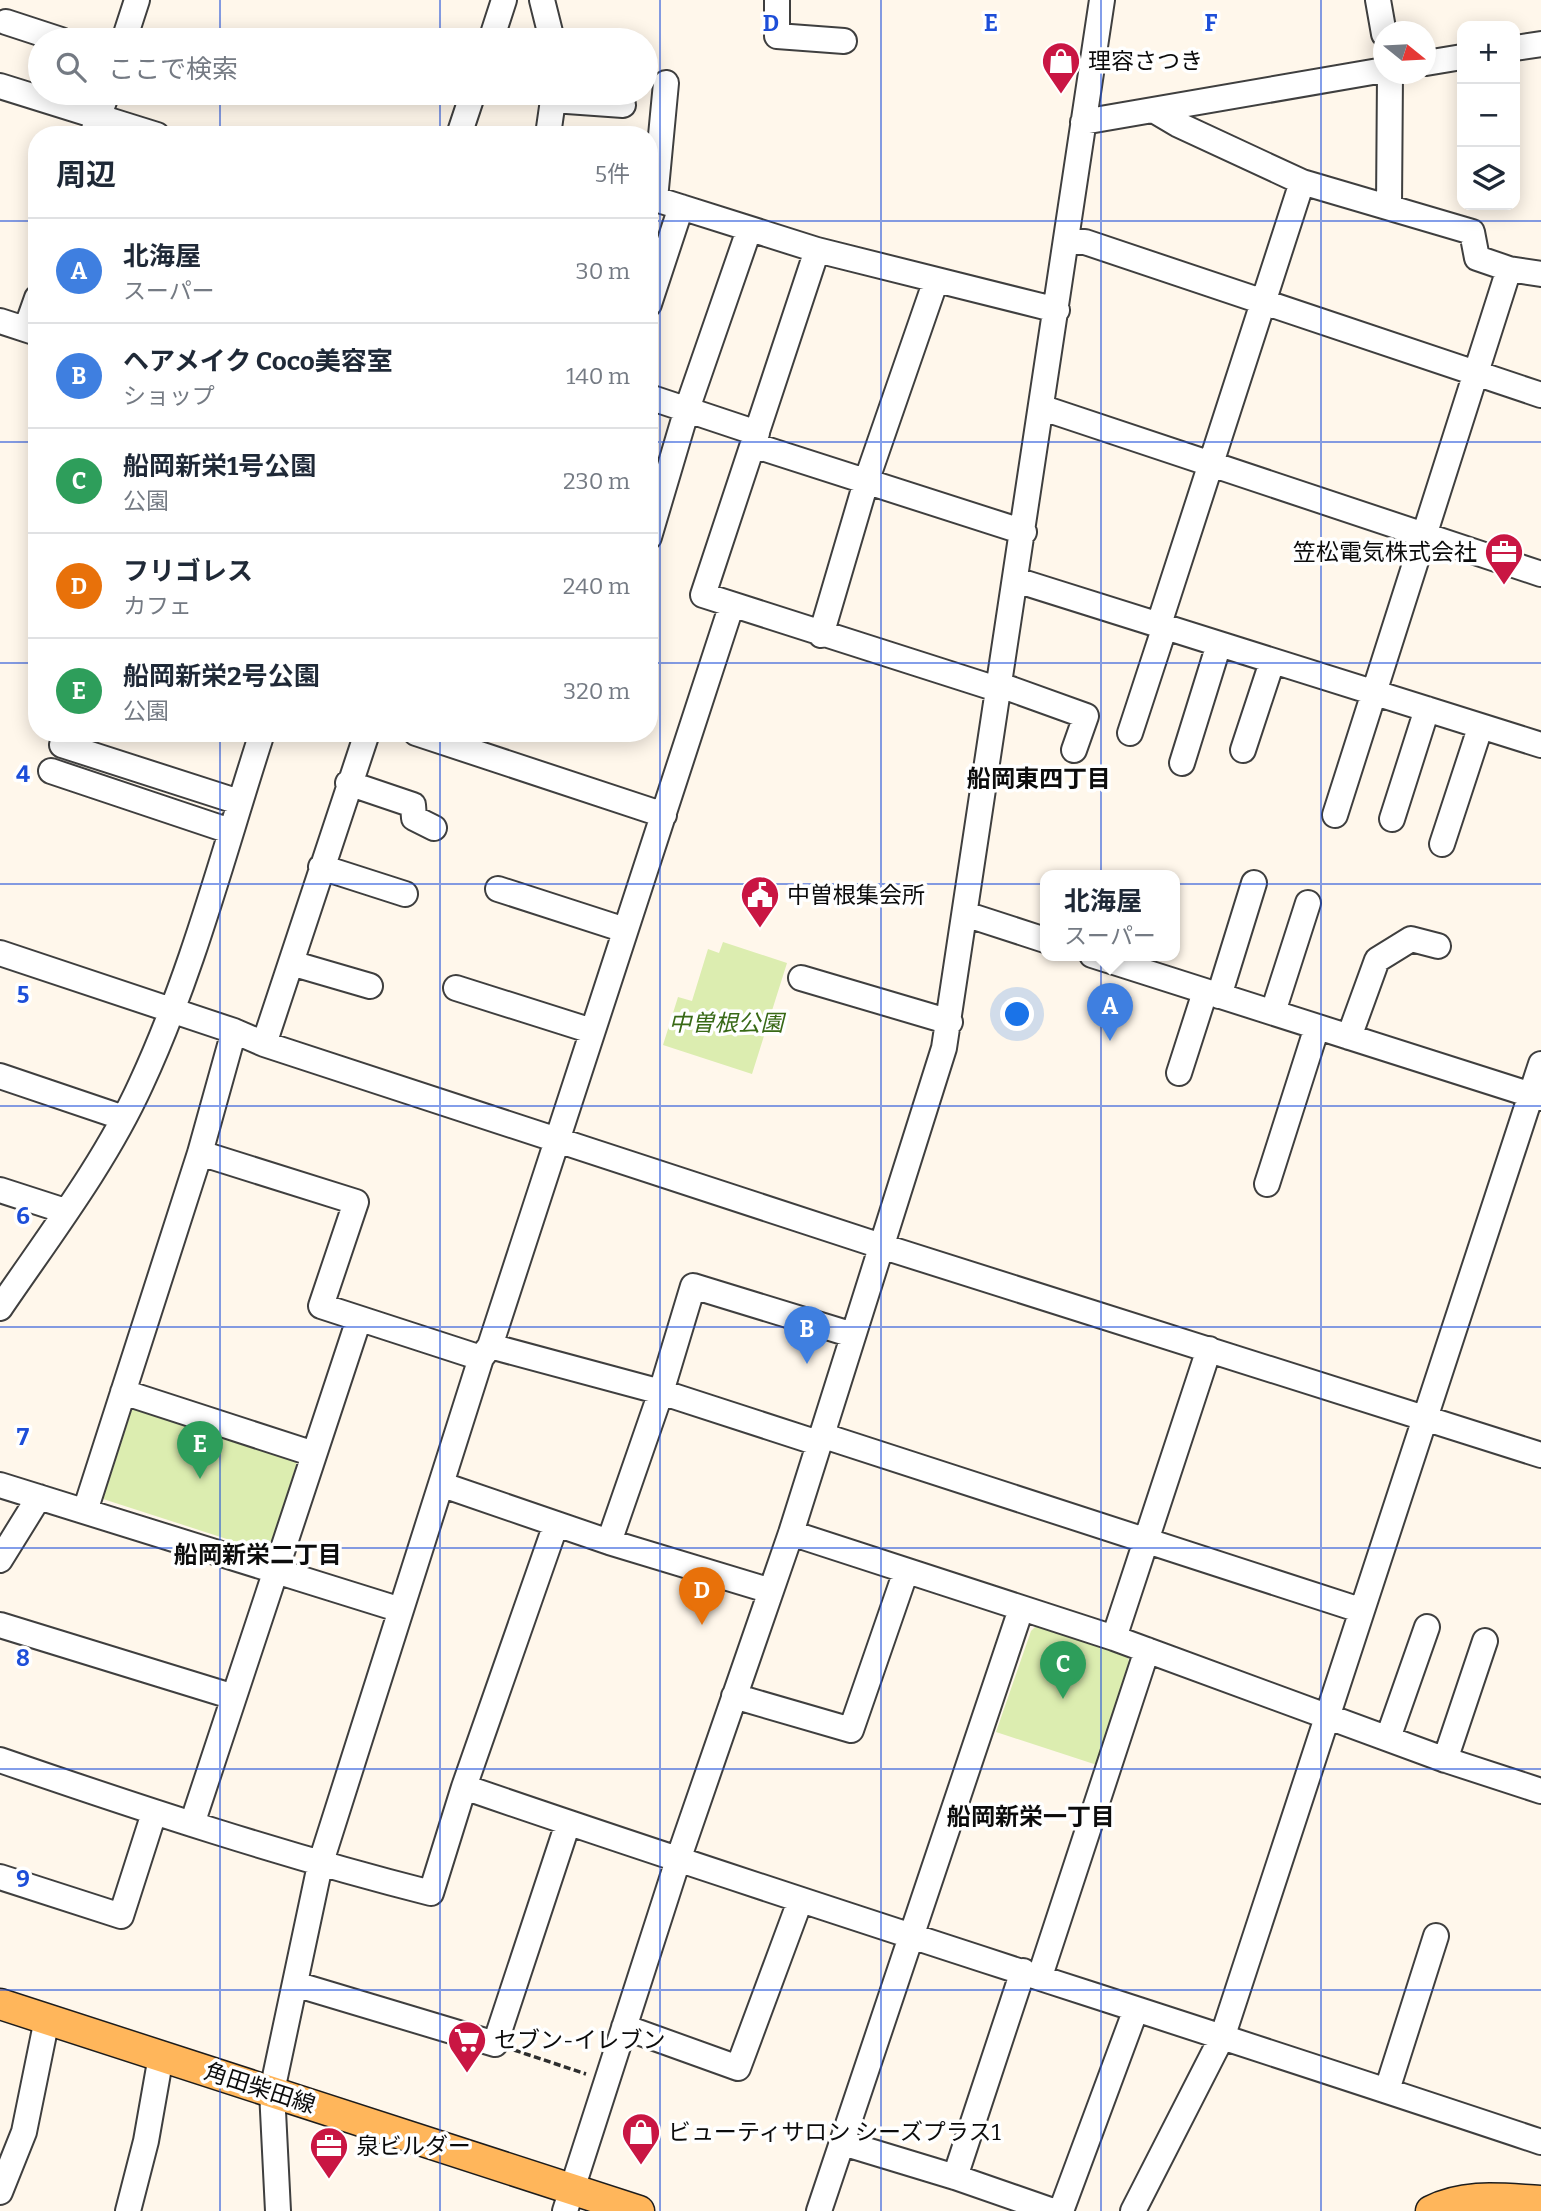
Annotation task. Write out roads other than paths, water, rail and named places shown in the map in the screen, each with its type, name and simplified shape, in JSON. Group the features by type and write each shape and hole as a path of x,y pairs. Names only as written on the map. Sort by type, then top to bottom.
{"main road":[{"name":"角田柴田線","path":"0,2004 272,2091 569,2200 639,2211"},
{"path":"1431,2211 1448,2203 1481,2197 1541,2201"}],"street":[{"path":"128,28 137,0"},
{"path":"495,28 504,0"},
{"path":"542,0 549,28"},
{"path":"777,0 777,36 844,41"},
{"path":"569,2200 679,1857 791,1533 944,1048 1058,310 1102,0"},
{"path":"1377,0 1381,21"},
{"path":"6,22 28,29"},
{"path":"1520,47 1541,44"},
{"path":"1436,61 1457,58"},
{"path":"1083,122 1373,72"},
{"path":"658,149 666,83"},
{"path":"1389,206 1390,84"},
{"path":"0,86 28,98"},
{"path":"45,105 95,126 103,105"},
{"path":"464,126 470,105"},
{"path":"549,126 553,105"},
{"path":"1155,111 1177,124 1302,182 1472,232 1477,258 1509,269 1541,274"},
{"path":"1130,733 1209,464 1302,182"},
{"path":"658,200 817,250 1058,310"},
{"path":"658,277 681,207"},
{"path":"658,507 687,409 749,230"},
{"path":"1067,242 1085,242 1541,395"},
{"path":"817,250 703,596 731,607 1086,716 1074,750"},
{"path":"1335,815 1509,269"},
{"path":"821,635 866,482 936,280"},
{"path":"0,321 28,330"},
{"path":"658,400 687,409 755,439 866,482 1024,532"},
{"path":"1042,408 1541,574"},
{"path":"1016,580 1541,745"},
{"path":"278,2211 272,2091 320,1865 401,1610 731,607"},
{"path":"1182,763 1219,645"},
{"path":"1242,750 1272,662"},
{"path":"1392,819 1427,709"},
{"path":"1442,844 1480,727"},
{"path":"63,742 62,745 239,802"},
{"path":"0,1308 124,1118 172,1010 259,742"},
{"path":"264,1044 364,742"},
{"path":"443,742 664,815"},
{"path":"51,771 230,831"},
{"path":"348,783 413,805 414,818 434,828"},
{"path":"321,867 405,894"},
{"path":"1179,1073 1254,883"},
{"path":"498,889 625,930"},
{"path":"1273,1012 1308,903"},
{"path":"965,914 1040,938"},
{"path":"1349,1037 1377,960 1410,939 1438,946"},
{"path":"0,953 234,1031 264,1044 557,1140 1541,1455"},
{"path":"1110,961 1536,1097"},
{"path":"290,963 370,986"},
{"path":"801,978 950,1022"},
{"path":"456,988 592,1031"},
{"path":"1267,1184 1317,1027"},
{"path":"85,1511 200,1153 234,1031"},
{"path":"1133,2211 1223,2035 1360,1610 1536,1097 1541,1064"},
{"path":"0,1076 124,1118"},
{"path":"200,1153 356,1202 321,1306 359,1319 486,1352 661,1392 1146,1539 1360,1610"},
{"path":"0,1190 65,1211"},
{"path":"609,1542 661,1392 693,1286 853,1335"},
{"path":"192,1824 359,1319"},
{"path":"1114,1638 1209,1349"},
{"path":"123,1392 314,1454"},
{"path":"0,1485 401,1610"},
{"path":"443,1485 609,1542 771,1591"},
{"path":"0,1560 39,1497"},
{"path":"0,1760 154,1813 320,1865 431,1893 464,1787 556,1524"},
{"path":"791,1533 1114,1638 1445,1759 1541,1791"},
{"path":"734,1696 851,1730 906,1571"},
{"path":"819,2211 1021,1609"},
{"path":"0,1625 234,1697"},
{"path":"1388,1738 1427,1628"},
{"path":"1445,1759 1485,1641"},
{"path":"955,2177 1032,1974 1147,1650"},
{"path":"464,1787 679,1857 800,1901 1223,2035 1541,2143"},
{"path":"0,1877 121,1916 154,1813"},
{"path":"295,1984 495,2044 568,1822"},
{"path":"624,2027 738,2068 800,1901"},
{"path":"1387,2090 1436,1936"},
{"path":"1061,2211 1136,2009"},
{"path":"0,2192 24,2132 47,2019"},
{"path":"128,2211 146,2141 161,2056"},
{"path":"843,2143 955,2177 1053,2211"}],"place":[{"name":"理容さつき","path":"1061,95"},
{"name":"笠松電気株式会社","path":"1504,586"},
{"name":"中曽根集会所","path":"760,929"},
{"name":"北海屋","path":"1110,1041"},
{"name":"ヘアメイク Coco美容室","path":"807,1364"},
{"name":"船岡新栄2号公園","path":"200,1479"},
{"name":"フリゴレス","path":"702,1625"},
{"name":"船岡新栄1号公園","path":"1063,1699"},
{"name":"セブン-イレブン","path":"467,2074"},
{"name":"ビューティサロン シーズプラス1","path":"641,2166"},
{"name":"泉ビルダー","path":"329,2180"}],"district":[{"name":"船岡東四丁目","path":"1039,779"},
{"name":"船岡新栄二丁目","path":"258,1555"},
{"name":"船岡新栄一丁目","path":"1031,1817"}],"park label":[{"name":"中曽根公園","path":"726,1023"}]}
